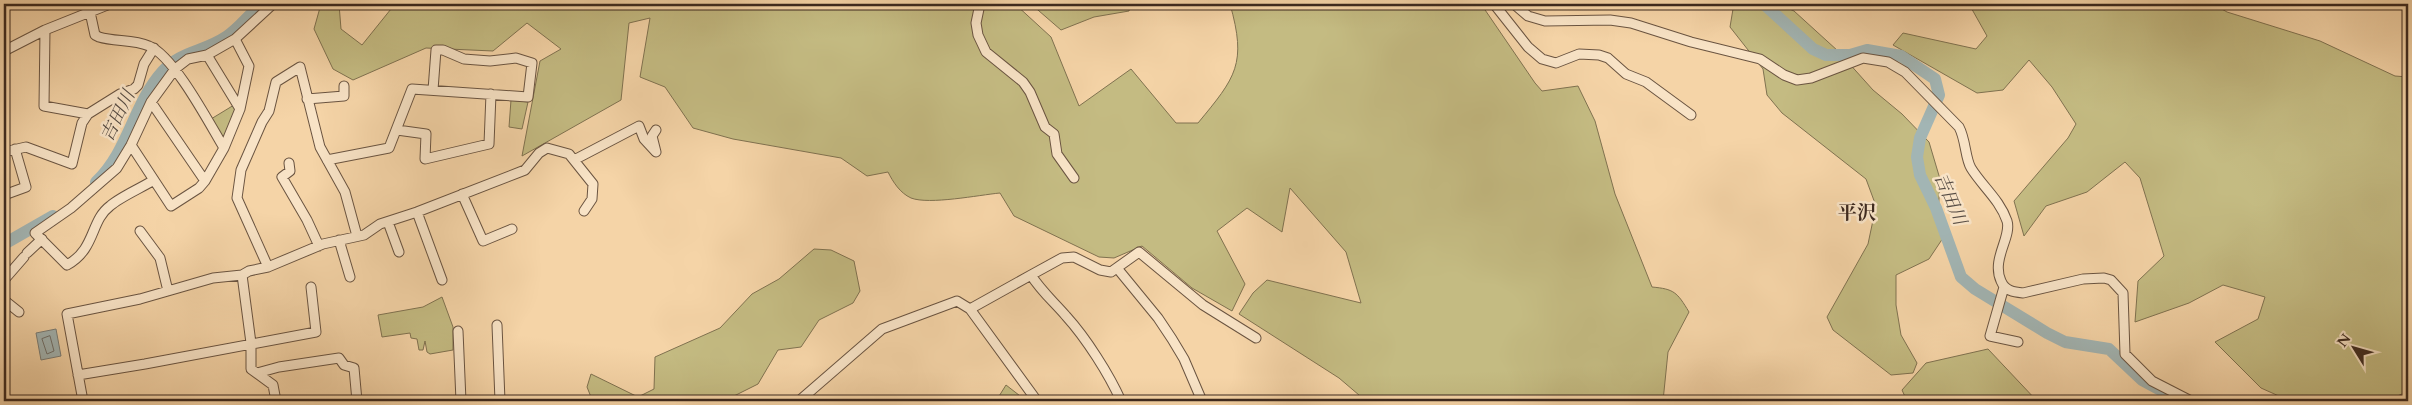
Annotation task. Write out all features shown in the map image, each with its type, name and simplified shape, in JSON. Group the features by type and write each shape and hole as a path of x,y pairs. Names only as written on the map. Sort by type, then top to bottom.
{"street":[{"path":"4,51 45,30 110,4"},
{"path":"154,180 110,206 101,216 87,249 67,265 35,233 71,208 118,168 152,102 174,69 188,59 207,55 235,39 273,4"},
{"path":"980,4 976,23 978,35 986,52 1023,82 1030,92 1045,127 1054,134 1057,154 1074,178"},
{"path":"1494,4 1528,47 1542,60 1556,63 1579,54 1599,55 1608,58 1626,74 1646,82 1691,115"},
{"path":"1514,4 1528,16 1545,21 1610,20 1631,23 1691,42 1760,59 1784,76 1797,80 1811,78 1862,58 1876,59 1898,66 1960,127 1964,136 1971,168 1977,178 1990,189 2007,221 2008,230 1998,265 1998,274 2004,287 2023,293 2084,279 2104,278 2111,280 2123,293 2125,354 2152,381 2191,401"},
{"path":"90,12 95,34 99,37 139,43 154,48 166,59 224,148"},
{"path":"45,30 44,106 88,114"},
{"path":"131,145 171,206 199,188 224,148 240,109 249,66 235,39"},
{"path":"4,152 26,147 72,164 82,123 88,114 120,94 134,89 138,84 144,64 154,48"},
{"path":"327,160 389,148 412,88 433,90 491,94 528,98 532,63 516,58 490,61 464,59 443,50 436,50 433,90"},
{"path":"207,55 240,109"},
{"path":"268,267 237,198 242,170 262,122 269,112 276,82 300,67 320,147 346,192 357,236"},
{"path":"307,99 344,96 344,86"},
{"path":"397,130 426,134 425,159 489,144 491,94"},
{"path":"152,102 205,181"},
{"path":"574,160 639,126 644,139 656,152 652,136 656,130"},
{"path":"83,401 67,314 140,299 213,278 242,275 249,271 268,267 319,246 364,235 388,222 525,170 539,153 547,148 570,154 593,184 592,199 584,212"},
{"path":"4,195 26,187 15,149"},
{"path":"289,163 290,171 282,177 307,220 319,246"},
{"path":"462,194 483,241 512,229"},
{"path":"417,212 442,280"},
{"path":"388,222 399,252"},
{"path":"140,231 160,258 168,291"},
{"path":"4,280 25,255 42,239"},
{"path":"340,240 350,277"},
{"path":"970,309 1062,258 1074,257 1107,272 1117,268 1140,252 1203,305 1256,338"},
{"path":"1117,268 1158,318 1184,359 1202,401"},
{"path":"242,275 251,343 251,369 273,385 276,401"},
{"path":"1031,275 1042,291 1067,317 1109,375 1121,401"},
{"path":"78,374 145,364 316,332 311,287"},
{"path":"2004,287 1990,336 2018,342"},
{"path":"4,300 19,312"},
{"path":"799,401 882,329 957,301 970,309 1036,401"},
{"path":"497,325 500,401"},
{"path":"458,331 460,401"},
{"path":"257,373 279,367 339,358 344,365 354,368 357,401"},
{"path":"2398,401 2408,397"}],"shaded area":[{"path":"321,4 339,4 341,29 362,45 395,4 1015,4 1051,37 1079,106 1131,69 1176,123 1198,123 1221,93 1235,69 1238,41 1230,4 1481,4 1542,91 1578,86 1595,121 1615,194 1652,287 1674,293 1689,312 1668,352 1663,401 1366,401 1339,378 1239,314 1253,293 1267,280 1361,303 1346,252 1290,188 1282,232 1247,208 1217,231 1245,284 1232,311 1192,288 1142,246 1114,258 1099,257 1014,216 1000,193 954,199 919,200 903,193 888,172 867,176 841,158 733,139 693,128 665,87 640,77 650,18 629,23 621,100 522,156 540,61 561,49 527,23 493,51 426,48 353,80 333,69 314,29"},
{"path":"1031,4 1131,4 1129,11 1094,17 1061,30"},
{"path":"1739,4 1779,4 1794,11 1838,51 1873,90 1902,114 1929,142 1940,179 1938,218 1943,238 1929,259 1896,275 1896,305 1901,335 1917,363 1913,373 1891,375 1833,330 1827,317 1868,244 1876,206 1866,179 1782,113 1767,95 1763,69 1730,27 1733,9"},
{"path":"1969,4 2213,4 2227,12 2320,41 2395,76 2408,77 2408,401 2290,401 2261,388 2215,342 2258,319 2265,297 2223,285 2189,303 2135,322 2138,281 2164,256 2140,178 2125,162 2087,192 2046,206 2024,236 2014,201 2068,138 2076,124 2052,87 2029,60 2003,90 1977,93 1893,45 1903,33 1976,49 1987,36"},
{"path":"511,100 528,102 522,129 509,127"},
{"path":"234,105 237,109 226,137 223,138 211,119"},
{"path":"814,249 831,250 854,261 860,291 853,303 819,320 801,347 778,350 758,384 724,401 598,401 591,397 587,387 591,374 638,397 654,389 655,357 720,328 752,294 779,279"},
{"path":"442,297 453,327 453,350 430,354 427,352 425,341 423,350 419,350 417,339 411,338 410,333 382,337 378,315 423,307"},
{"path":"1988,349 2037,401 1907,401 1902,390 1926,363"},
{"path":"1006,385 1024,399 1026,401 996,401"}],"water":[{"path":"56,329 61,356 41,360 36,333"}],"waterway":[{"name":"吉田川","path":"96,182 116,156 145,98 163,71 177,59 226,37 262,4"},
{"name":"吉田川","path":"1764,4 1813,49 1826,55 1850,55 1867,50 1901,56 1935,79 1939,95 1920,138 1917,157 1920,175 1936,208 1961,277 1975,289 2065,342 2109,349 2142,380 2181,401"},
{"name":"吉田川","path":"4,244 53,216"}],"district":[{"name":"平沢","path":"1857,213"}]}
